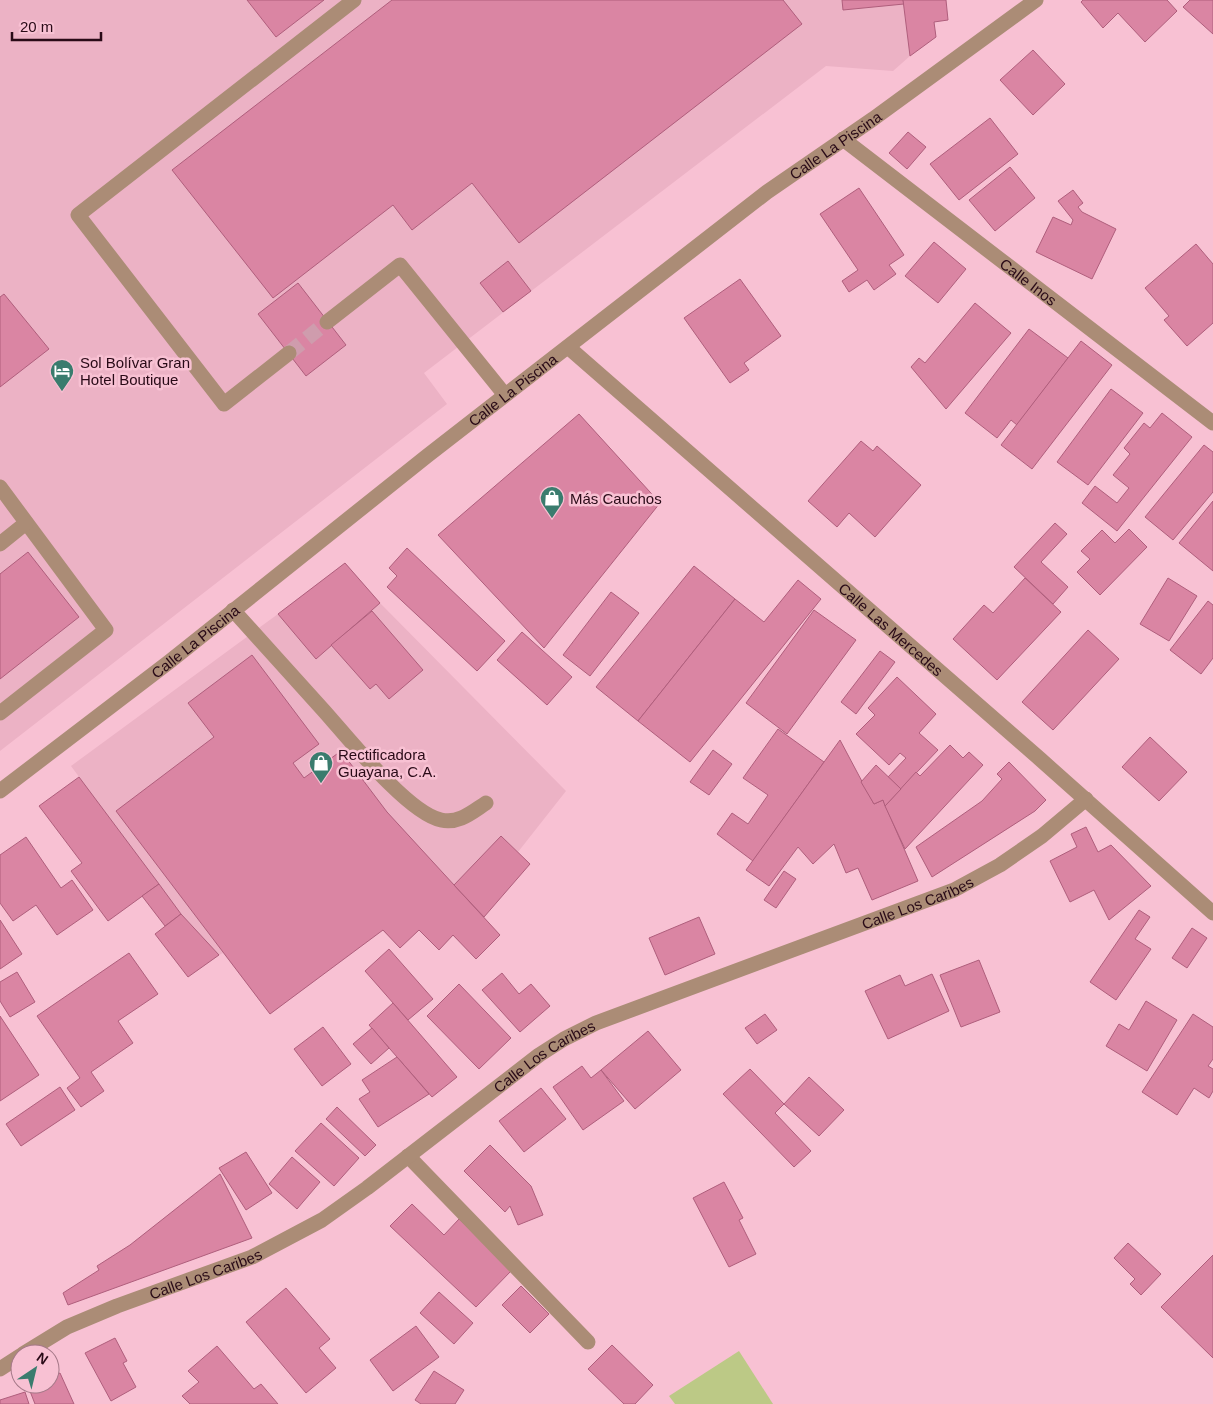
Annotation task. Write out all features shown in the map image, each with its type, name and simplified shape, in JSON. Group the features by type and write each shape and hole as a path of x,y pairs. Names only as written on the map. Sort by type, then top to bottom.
{"street":[{"path":"289,352 224,404 78,215 354,0"},
{"name":"Calle La Piscina","path":"0,791 767,192 1036,0"},
{"name":"Calle Inos","path":"843,139 1213,423"},
{"path":"327,322 400,264 505,395"},
{"name":"Calle Las Mercedes","path":"568,347 1086,799 1213,913"},
{"path":"0,713 106,630 1,490"},
{"path":"0,544 26,523"},
{"path":"233,610 367,759 412,804 428,815 441,820 452,821 468,816 486,803"},
{"name":"Calle Los Caribes","path":"39,1344 67,1327 117,1306 252,1257 322,1220 539,1055 564,1039 596,1023 954,890 1000,865 1042,836 1086,799"},
{"path":"408,1156 588,1342"}],"shaded area":[{"path":"0,0 903,0 910,56 893,71 826,66 424,373 447,404 0,751"},
{"name":"Rectificadora Guayana, C.A.","path":"345,563 380,603 566,791 518,852 530,864 484,917 500,935 476,959 453,936 439,950 419,930 400,948 382,930 270,1014 223,953 219,955 181,914 71,766"}],"green space":[{"path":"739,1351 773,1404 675,1404 669,1396"}],"building":[{"path":"247,0 324,0 276,37"},
{"path":"392,0 783,0 802,24 519,243 472,183 412,230 393,205 273,298 172,170"},
{"path":"842,0 903,0 904,4 843,10"},
{"path":"903,0 946,0 948,20 934,22 936,37 910,56"},
{"path":"1083,0 1167,0 1177,11 1145,42 1118,13 1103,28 1081,2"},
{"path":"1190,0 1213,0 1213,34 1183,7"},
{"path":"1033,50 1065,84 1033,115 1000,80"},
{"path":"990,118 1018,154 959,200 930,164"},
{"path":"908,132 926,147 907,169 889,153"},
{"path":"1010,167 1035,198 995,231 969,200"},
{"path":"859,188 904,255 889,265 896,274 874,290 867,280 849,292 842,281 858,270 820,214"},
{"path":"1073,190 1083,203 1078,207 1082,212 1116,229 1092,279 1036,252 1053,217 1071,225 1073,220 1058,201"},
{"path":"934,242 966,269 938,303 905,276"},
{"path":"1196,244 1213,264 1213,323 1187,346 1164,320 1169,316 1145,288"},
{"path":"508,261 531,291 503,312 480,283"},
{"path":"740,279 781,336 744,363 749,370 730,383 684,318"},
{"path":"298,283 346,345 306,376 258,314"},
{"path":"4,294 49,349 0,387 0,297"},
{"path":"975,303 1011,333 946,409 911,367 919,358 925,363"},
{"path":"1029,329 1068,358 1017,425 1011,420 997,438 965,413"},
{"path":"1081,341 1112,365 1032,469 1001,445"},
{"path":"1111,389 1143,413 1088,485 1057,462"},
{"path":"1162,413 1192,437 1117,531 1082,503 1095,486 1117,503 1129,488 1113,475 1130,454 1124,448 1144,423 1150,428"},
{"name":"Más Cauchos","path":"579,414 660,503 544,648 438,535"},
{"path":"861,441 873,451 877,446 921,485 875,537 849,513 837,527 808,501"},
{"path":"1204,445 1213,452 1213,492 1173,540 1145,517"},
{"path":"1213,501 1213,571 1179,543"},
{"path":"1055,523 1067,534 1041,562 1068,587 1053,604 1014,567"},
{"path":"1129,529 1147,547 1100,595 1077,572 1090,559 1081,551 1102,530 1115,543"},
{"path":"407,548 505,641 477,671 387,587 397,576 389,568"},
{"path":"28,552 79,617 0,679 0,574"},
{"path":"345,563 380,603 316,659 278,614"},
{"path":"694,566 735,599 638,721 596,687"},
{"path":"1025,578 1061,612 997,680 953,639 984,605 993,613"},
{"path":"1168,578 1197,596 1169,641 1140,624"},
{"path":"798,580 821,599 690,762 638,721 735,599 764,622"},
{"path":"611,592 639,613 590,676 563,655"},
{"path":"1208,601 1213,605 1213,658 1201,674 1170,650"},
{"path":"814,610 856,640 787,734 746,703"},
{"path":"372,611 423,670 389,699 376,684 370,689 331,645"},
{"path":"1088,630 1119,659 1053,730 1022,702"},
{"path":"522,632 572,677 547,705 497,660"},
{"path":"880,651 895,662 856,714 841,702"},
{"path":"252,655 319,744 293,763 304,778 341,751 387,812 500,935 476,959 453,935 439,950 419,930 400,948 383,930 270,1014 116,811 214,737 188,703"},
{"path":"897,677 936,714 919,733 938,750 901,789 888,777 906,758 900,753 889,765 856,734 875,715 868,708"},
{"path":"778,729 824,762 753,861 717,834 732,813 748,824 768,795 743,778"},
{"path":"1150,737 1187,772 1159,801 1122,767"},
{"path":"840,740 874,804 883,800 918,881 872,900 858,868 846,873 834,844 813,864 798,847 769,886 746,870"},
{"path":"950,745 963,758 969,752 983,765 905,849 885,806 916,772 920,776"},
{"path":"713,750 732,764 709,795 690,782"},
{"path":"1009,762 1046,800 1035,811 932,877 916,847 982,801 1002,779 997,774"},
{"path":"876,765 901,789 885,806 883,800 874,804 861,782"},
{"path":"79,777 159,884 108,921 71,871 82,863 39,806"},
{"path":"1086,827 1098,852 1111,845 1151,886 1109,920 1094,890 1070,902 1050,861 1077,847 1071,834"},
{"path":"501,836 530,864 484,917 454,885"},
{"path":"26,837 61,888 72,880 93,910 57,935 36,905 13,921 0,903 0,855"},
{"path":"784,871 796,879 776,908 764,900"},
{"path":"159,884 181,914 165,926 142,896"},
{"path":"1139,910 1150,917 1135,939 1151,949 1116,1000 1090,982"},
{"path":"181,914 219,955 188,977 155,934"},
{"path":"699,917 715,954 665,975 649,938"},
{"path":"0,920 22,954 0,969"},
{"path":"1192,928 1207,938 1187,968 1172,958"},
{"path":"389,949 433,999 408,1020 365,971"},
{"path":"129,953 158,994 118,1021 133,1043 91,1072 104,1091 81,1107 67,1088 80,1078 37,1016"},
{"path":"979,960 1000,1012 961,1027 940,975"},
{"path":"17,972 35,1002 10,1017 0,1001 0,982"},
{"path":"502,973 519,994 531,984 550,1006 520,1032 482,990"},
{"path":"932,974 949,1011 888,1039 865,991 900,975 905,986"},
{"path":"459,984 511,1038 479,1069 427,1016"},
{"path":"1146,1001 1177,1020 1147,1071 1106,1046 1119,1024 1129,1030"},
{"path":"393,1003 457,1077 432,1097 369,1025"},
{"path":"765,1014 777,1030 757,1044 745,1028"},
{"path":"1193,1014 1213,1027 1213,1059 1208,1066 1213,1069 1213,1091 1209,1098 1194,1088 1177,1115 1142,1092"},
{"path":"0,1016 39,1075 0,1101"},
{"path":"323,1027 351,1064 322,1086 294,1049"},
{"path":"372,1028 389,1048 371,1064 353,1044"},
{"path":"648,1031 681,1070 635,1109 601,1070"},
{"path":"397,1057 429,1094 378,1127 359,1099 370,1092 362,1080"},
{"path":"582,1066 591,1078 601,1070 624,1101 583,1130 553,1087"},
{"path":"750,1069 784,1104 775,1113 811,1151 794,1167 723,1094"},
{"path":"809,1077 844,1110 819,1136 784,1104"},
{"path":"60,1087 75,1110 21,1146 6,1124"},
{"path":"541,1088 566,1119 524,1152 499,1121"},
{"path":"337,1107 376,1145 365,1156 326,1119"},
{"path":"321,1123 359,1158 334,1186 295,1151"},
{"path":"490,1145 531,1186 543,1215 518,1225 510,1206 505,1212 464,1171"},
{"path":"246,1152 272,1193 246,1210 219,1168"},
{"path":"292,1157 320,1182 297,1209 269,1184"},
{"path":"220,1174 252,1238 68,1305 63,1293 99,1270 97,1266 130,1245"},
{"path":"724,1182 743,1218 739,1220 756,1254 729,1267 693,1198"},
{"path":"412,1204 444,1235 459,1219 512,1270 476,1307 390,1226"},
{"path":"1128,1243 1161,1274 1141,1295 1130,1284 1135,1279 1114,1258"},
{"path":"1213,1255 1213,1358 1161,1307"},
{"path":"521,1286 549,1314 530,1333 502,1305"},
{"path":"286,1288 330,1339 319,1348 336,1368 306,1393 246,1322"},
{"path":"439,1292 473,1323 454,1344 420,1313"},
{"path":"416,1326 439,1357 393,1391 370,1360"},
{"path":"115,1338 127,1361 123,1363 136,1387 111,1401 85,1353"},
{"path":"612,1345 653,1385 635,1404 624,1404 588,1369"},
{"path":"217,1346 254,1389 261,1384 278,1404 190,1404 182,1396 199,1382 188,1371"},
{"path":"434,1371 464,1390 455,1404 421,1404 415,1400"},
{"path":"60,1373 74,1404 35,1404 31,1394 60,1394"},
{"path":"19,1394 26,1394 29,1404 0,1404 0,1400"}],"tunnel":[{"path":"289,353 327,322"}],"place":[{"name":"Sol Bolívar Gran Hotel Boutique","path":"62,392"},
{"name":"Más Cauchos","path":"552,519"},
{"name":"Rectificadora Guayana, C.A.","path":"321,784"}]}
